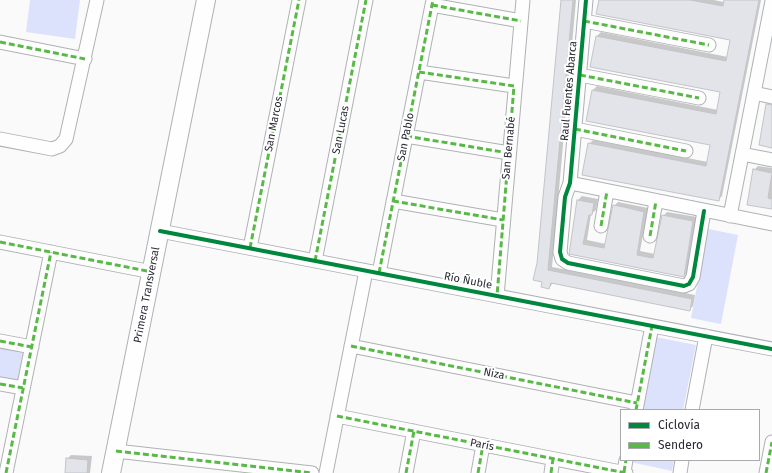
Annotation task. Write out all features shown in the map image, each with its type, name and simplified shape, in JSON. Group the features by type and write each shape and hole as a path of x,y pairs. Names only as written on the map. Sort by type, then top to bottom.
{"main road":[{"name":"Primera Transversal","path":"111,473 206,0"}],"street":[{"path":"0,139 48,148 56,148 64,143 68,135 97,0"},
{"name":"San Marcos","path":"250,248 299,0"},
{"name":"San Lucas","path":"315,261 366,0"},
{"name":"San Bernabé","path":"497,296 514,86 523,0"},
{"name":"Raul Fuentes Abarca","path":"586,0 570,183 565,197 560,252 564,262 684,286 692,281 704,211"},
{"path":"730,216 754,93 769,35 772,1"},
{"path":"432,2 521,21"},
{"name":"San Pablo","path":"379,273 432,2"},
{"path":"584,21 709,45"},
{"path":"0,42 85,59"},
{"path":"418,72 514,86"},
{"path":"580,75 699,98"},
{"path":"754,93 772,97"},
{"path":"575,129 686,151"},
{"path":"406,136 509,154"},
{"path":"742,154 772,160"},
{"path":"570,183 772,224"},
{"path":"600,226 607,191"},
{"path":"393,201 503,220"},
{"path":"650,236 656,201"},
{"name":"Río Ñuble","path":"160,231 772,349"},
{"path":"0,242 152,272"},
{"path":"6,473 51,252"},
{"path":"326,473 366,270"},
{"path":"637,406 652,326"},
{"path":"692,409 706,336"},
{"path":"0,341 32,347"},
{"name":"Niza","path":"351,346 637,406"},
{"path":"0,384 23,388"},
{"name":"París","path":"338,416 625,473"},
{"path":"406,473 414,431"},
{"path":"766,473 772,442"},
{"path":"478,473 484,445"},
{"path":"116,451 312,473"},
{"path":"551,473 553,459"},
{"path":"625,473 626,461"},
{"path":"680,473 682,461"}],"shaded area":[{"path":"30,0 80,0 75,39 26,32"},
{"path":"708,229 738,235 721,324 691,318"},
{"path":"656,337 696,345 683,409 641,409"},
{"path":"0,345 24,350 17,383 0,380"},
{"path":"631,461 674,461 672,471"}],"building":[{"path":"561,0 573,0 548,270 692,299 690,311 551,283 549,289 541,287 542,282 533,280 537,263"},
{"path":"599,0 690,0 723,6 724,0 759,0 719,201 582,175 588,143 706,166 710,145 586,121 592,90 716,114 720,92 590,67 596,36 726,61 730,40 596,14"},
{"path":"766,104 772,105 772,148 759,145"},
{"path":"753,169 772,173 768,198 772,199 772,209 747,205"},
{"path":"577,200 594,203 592,215 589,215 583,244 604,248 613,205 624,207 644,212 637,255 653,258 662,215 693,221 684,277 569,254"},
{"path":"66,458 88,460 87,473 65,473"}],"marked path":[{"path":"250,248 299,0"},
{"path":"315,261 366,0"},
{"path":"379,273 433,0"},
{"path":"432,5 521,21"},
{"path":"584,21 709,45"},
{"path":"0,42 85,59"},
{"path":"419,72 514,86 497,296"},
{"path":"580,75 699,98"},
{"path":"575,129 686,151"},
{"path":"406,136 509,153"},
{"path":"601,226 607,191"},
{"path":"393,201 503,220"},
{"path":"650,236 656,201"},
{"path":"0,242 152,272"},
{"path":"6,473 51,252"},
{"path":"636,409 652,326"},
{"path":"0,341 32,347"},
{"path":"351,346 637,403"},
{"path":"0,384 23,388"},
{"path":"337,416 626,473"},
{"path":"406,473 414,431"},
{"path":"766,473 772,442"},
{"path":"478,473 483,445"},
{"path":"116,451 312,473"},
{"path":"551,473 553,459"},
{"path":"624,472 626,461"}],"cycle path":[{"path":"586,0 570,183 565,197 560,252 562,259 568,263 684,286 689,284 693,277 704,211"},
{"path":"160,231 772,349"}]}
